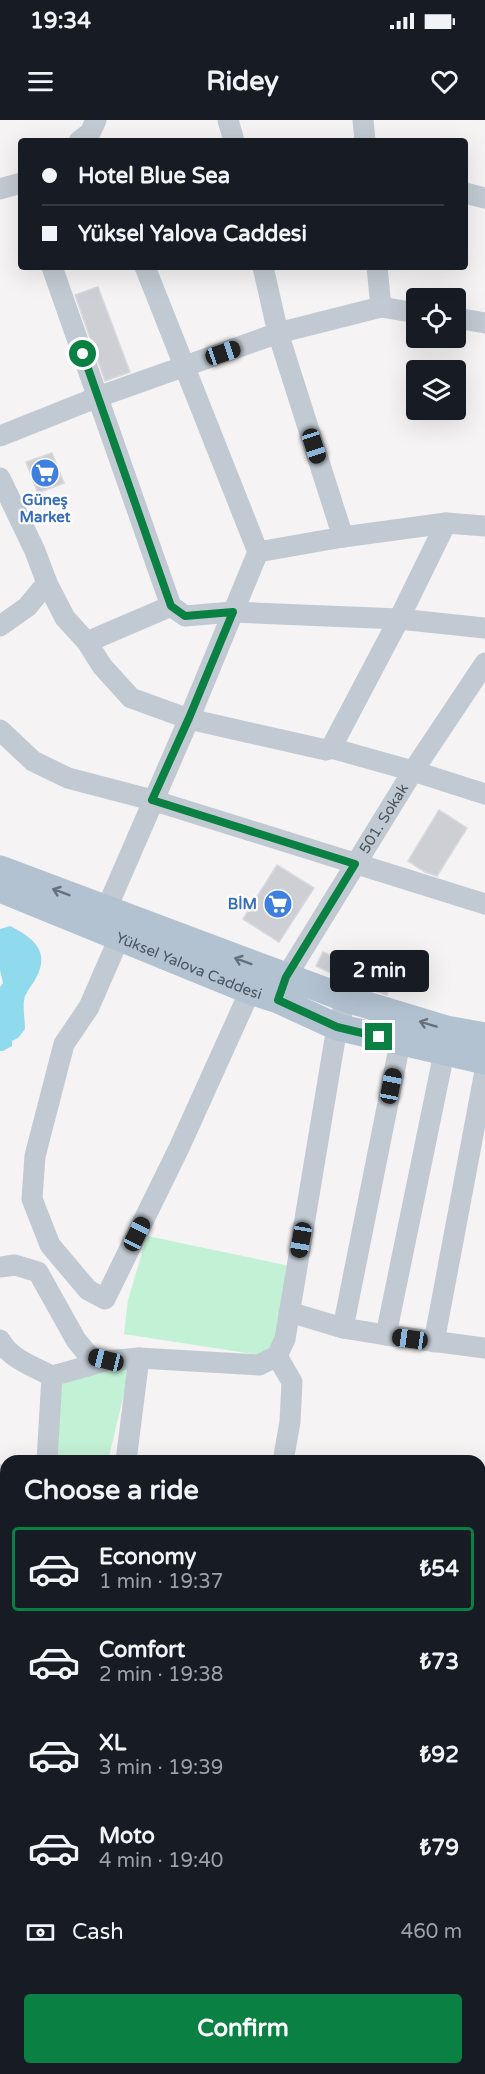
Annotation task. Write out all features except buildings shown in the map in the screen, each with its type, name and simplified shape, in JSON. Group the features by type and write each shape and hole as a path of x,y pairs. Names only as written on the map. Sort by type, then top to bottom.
{"main road":[{"name":"Yüksel Yalova Caddesi","path":"0,869 106,910 282,988 337,1027 485,1061"},
{"name":"Yüksel Yalova Caddesi","path":"0,889 120,936 250,991 282,988 348,999 446,1029 485,1036"}],"street":[{"path":"228,120 233,138"},
{"path":"363,120 365,138"},
{"path":"0,189 18,184"},
{"path":"468,194 485,198"},
{"path":"53,270 171,606 185,616 233,612 399,619 485,628"},
{"path":"106,910 258,552 146,270"},
{"path":"264,270 278,333 343,537"},
{"path":"377,270 381,308"},
{"path":"0,436 98,397 278,333 381,308 406,311"},
{"path":"466,320 485,323"},
{"path":"0,478 65,618 87,642 102,666 131,698 189,718 326,750 331,748 485,794"},
{"path":"258,552 343,537 446,523 485,526"},
{"path":"331,748 399,619 446,523"},
{"path":"0,626 27,607 47,583"},
{"path":"87,642 171,606"},
{"name":"501. Sokak","path":"282,988 412,771 485,663"},
{"path":"0,730 33,761 68,778 152,800 485,904"},
{"path":"120,936 89,1007 64,1044 35,1156 32,1199 50,1245 88,1290 105,1299 179,1148 250,991"},
{"path":"0,1340 4,1347 24,1362 52,1376 106,1360 139,1358 259,1365 277,1356 285,1339 337,1027 348,999"},
{"path":"343,1328 400,1043"},
{"path":"387,1335 444,1053"},
{"path":"434,1342 485,1071"},
{"path":"0,1267 15,1265 38,1272 76,1340 90,1357 106,1360"},
{"path":"289,1312 343,1328 485,1348"},
{"path":"277,1356 292,1382 290,1422 284,1455"},
{"path":"127,1455 139,1358"},
{"path":"47,1455 52,1376"}],"green space":[{"path":"147,1236 290,1266 274,1345 259,1355 124,1334 128,1300"},
{"path":"130,1368 109,1455 57,1455 57,1390 67,1379"}],"water":[{"path":"10,926 37,945 41,959 37,976 24,1000 25,1029 18,1038 12,1041 12,1046 0,1051 0,987 3,983 0,970 0,929"}],"place":[{"name":"Güneş Market","path":"45,473"},
{"name":"BİM","path":"278,904"}],"route":[{"path":"83,354 171,606 185,616 233,612 152,800 355,864 286,977 278,1000 337,1027 379,1037"}]}
